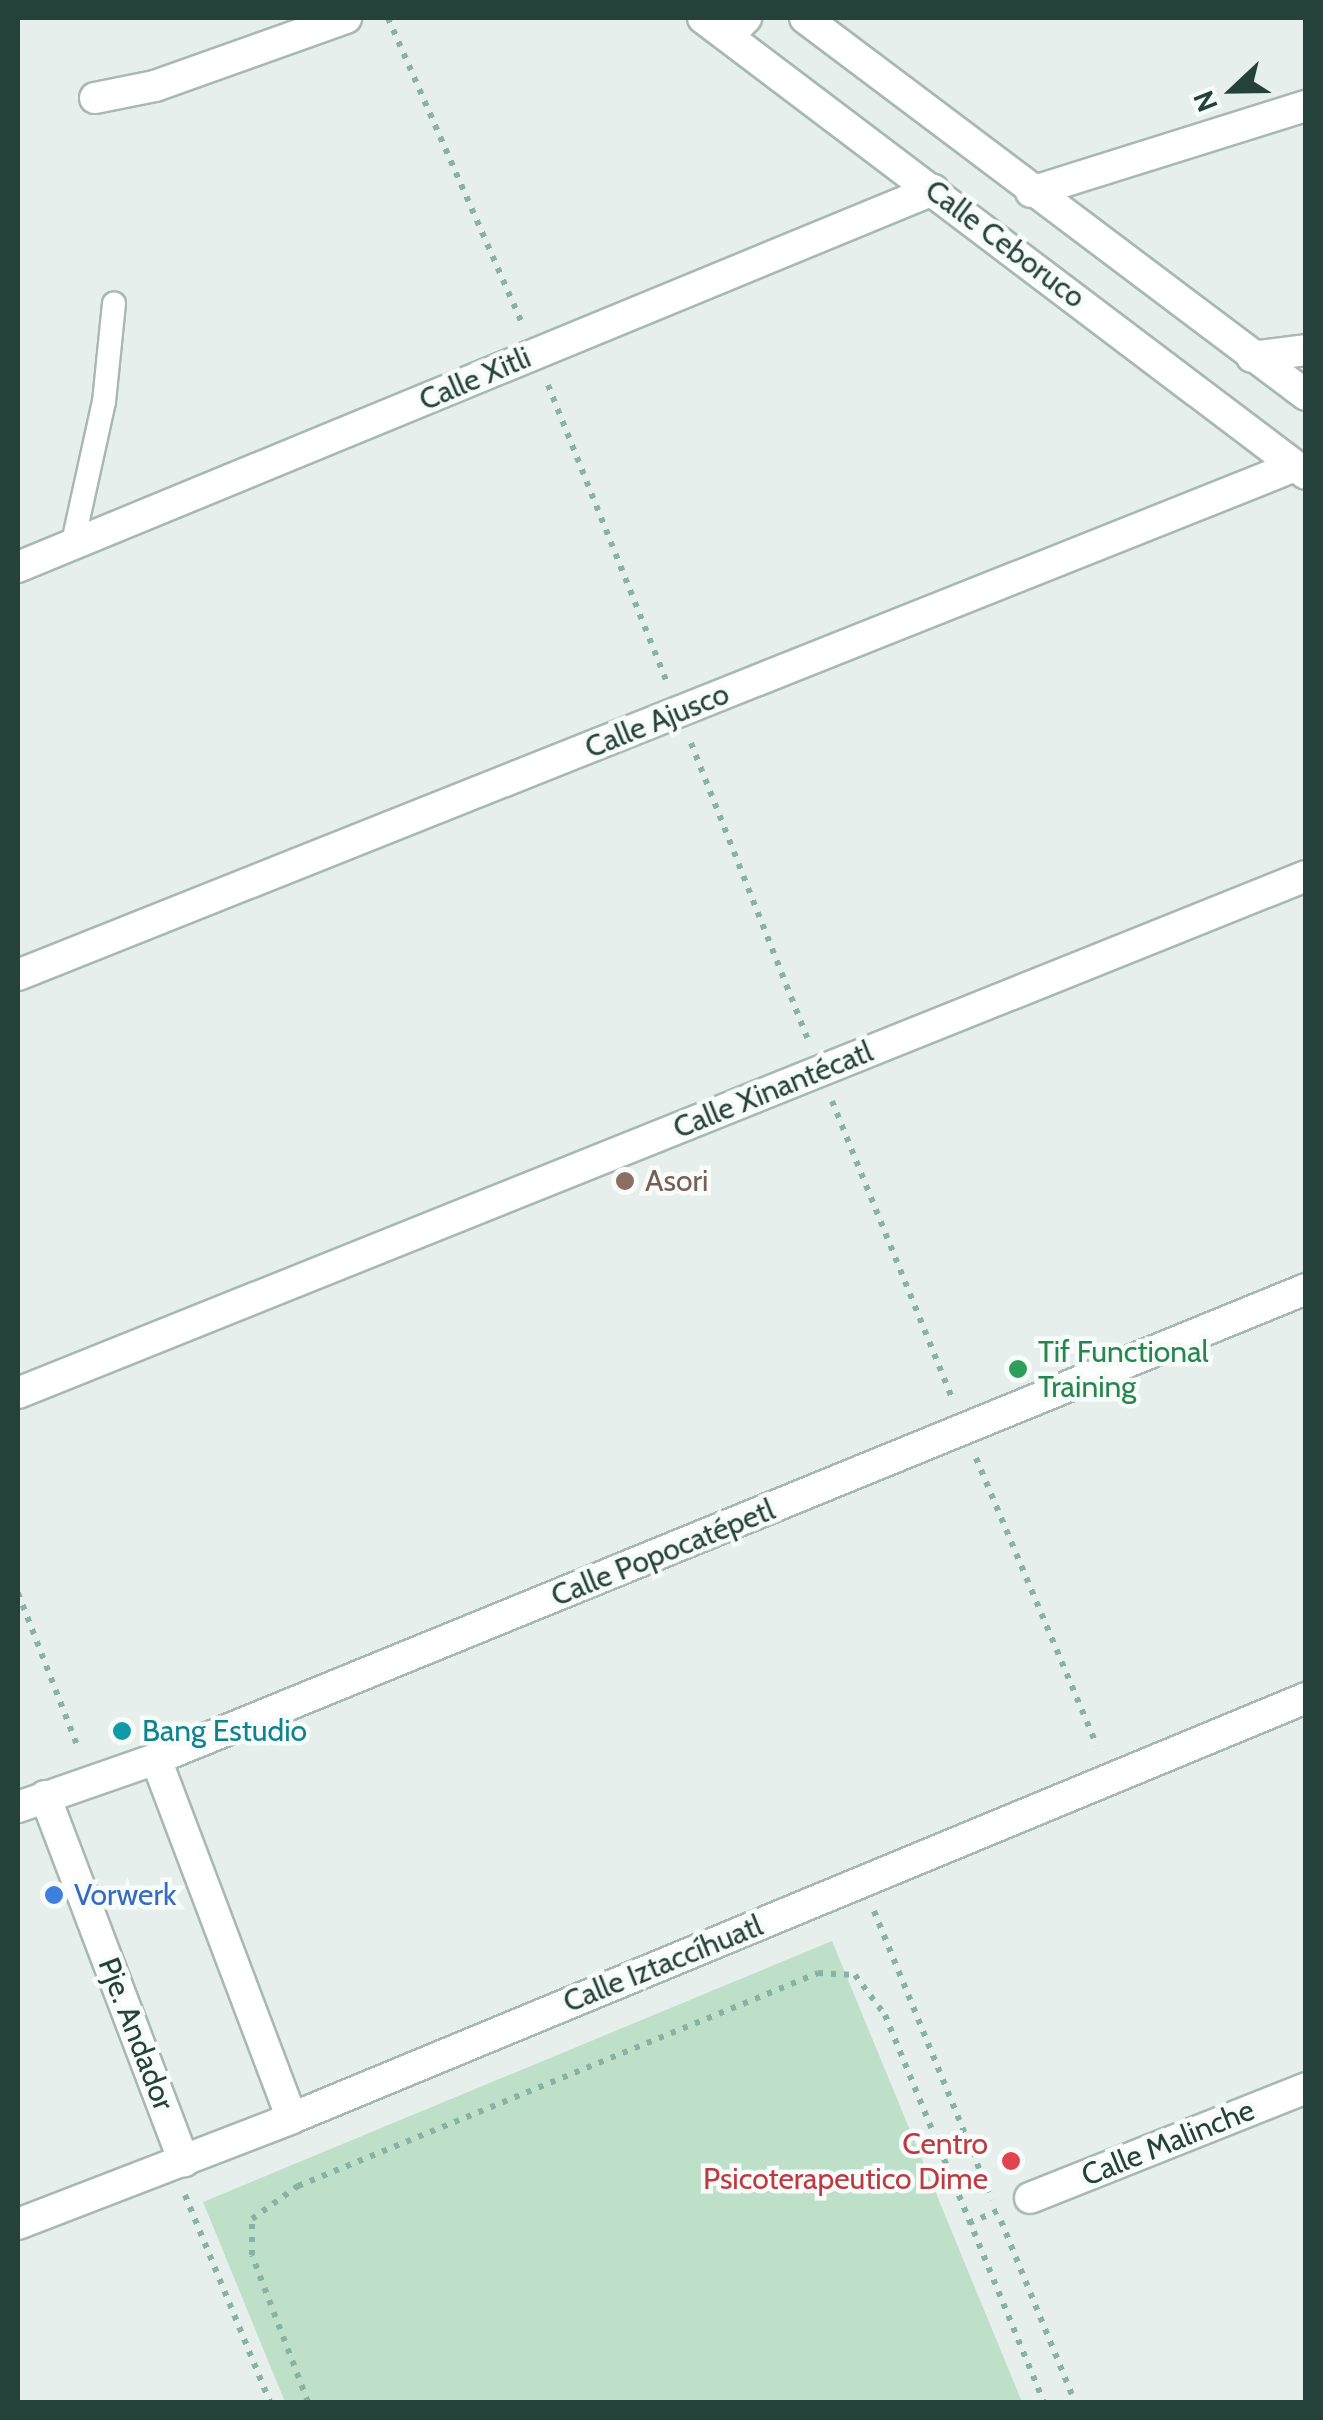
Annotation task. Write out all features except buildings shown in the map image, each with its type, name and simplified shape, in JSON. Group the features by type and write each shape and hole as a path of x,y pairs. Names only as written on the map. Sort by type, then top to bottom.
{"street":[{"path":"95,98 171,81 346,18"},
{"name":"Calle Ceboruco","path":"702,18 738,26 932,190 1300,470"},
{"name":"Calle Ceboruco","path":"805,18 1031,192 1306,395"},
{"path":"1031,192 1306,106"},
{"name":"Calle Xitli","path":"18,567 932,190"},
{"path":"1252,357 1306,350"},
{"name":"Calle Ajusco","path":"18,975 1300,470"},
{"name":"Calle Xinantécatl","path":"18,1393 1306,876"},
{"name":"Calle Popocatépetl","path":"31,1801 156,1758 1306,1289"},
{"name":"Calle Iztaccíhuatl","path":"18,2224 292,2118 1306,1698"},
{"path":"156,1758 292,2118"},
{"name":"Pje. Andador","path":"31,1801 179,2162"},
{"name":"Calle Malinche","path":"1030,2198 1306,2088"}],"lane":[{"path":"72,546 104,402 114,304"}],"path":[{"path":"388,18 536,354 964,1429 1110,1779"},
{"path":"18,1593 91,1781"},
{"path":"862,1882 1075,2402"},
{"path":"308,2402 252,2255 252,2218 298,2186 818,1973 855,1975 885,2016 1044,2402"},
{"path":"179,2162 270,2402"}],"green space":[{"path":"832,1941 1022,2402 285,2402 203,2202"}],"place":[{"name":"Asori","path":"625,1181"},
{"name":"Tif Functional Training","path":"1018,1369"},
{"name":"Bang Estudio","path":"122,1731"},
{"name":"Vorwerk","path":"54,1895"},
{"name":"Centro Psicoterapeutico Dime","path":"1011,2161"}]}
